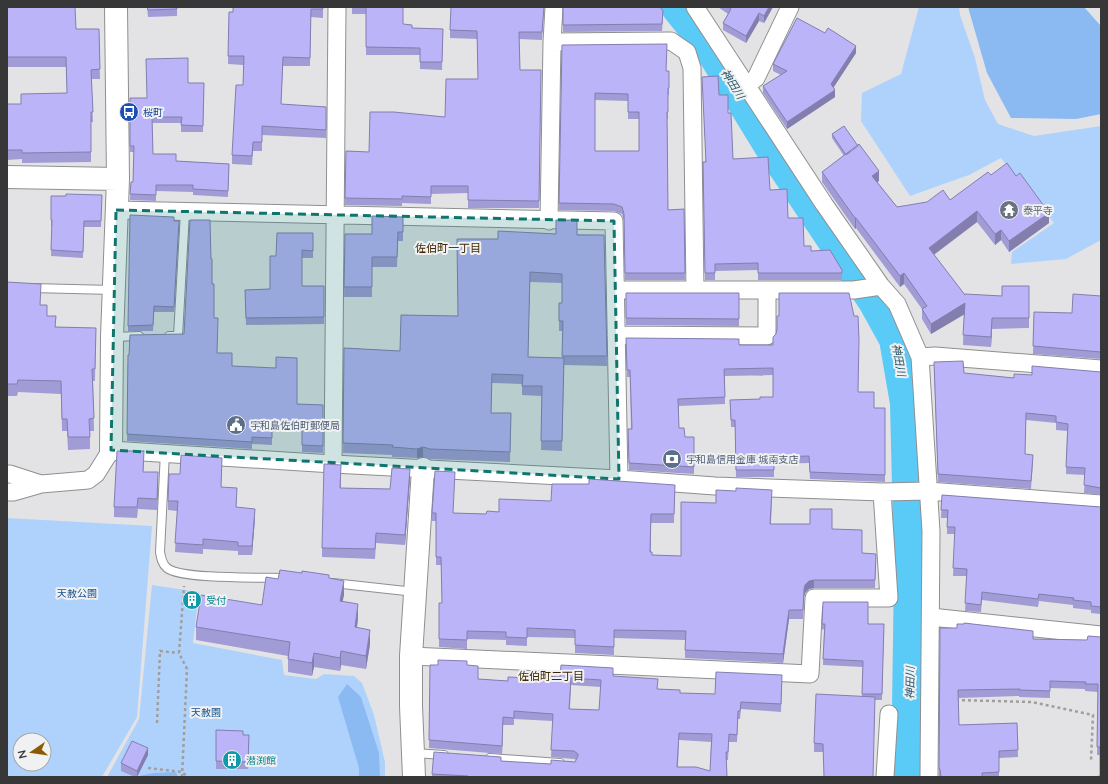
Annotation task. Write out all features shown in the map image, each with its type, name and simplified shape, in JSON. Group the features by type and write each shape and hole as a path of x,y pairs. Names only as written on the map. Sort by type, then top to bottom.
{"street":[{"path":"7,492 41,484 88,480 96,474 111,450 112,337 118,179 116,7"},
{"path":"333,464 337,7"},
{"path":"549,221 554,7"},
{"path":"696,7 784,144 879,287 897,304 920,357 925,491 930,531 931,617 928,777"},
{"path":"747,85 756,78 790,7"},
{"path":"552,42 671,41 686,52 692,68 695,290"},
{"path":"7,178 118,179"},
{"path":"116,210 549,221 614,221 619,479"},
{"path":"616,290 859,290 879,287"},
{"path":"616,335 767,336 767,291"},
{"path":"920,357 935,356 1101,369"},
{"path":"111,450 165,452 333,464 619,479 715,486 888,492 925,491 1101,504"},
{"path":"414,777 411,706 411,656 423,469"},
{"path":"7,474 41,484"},
{"path":"411,656 810,674 814,598 889,598 888,492"},
{"path":"931,617 1101,635"},
{"path":"885,777 889,714"}],"lane":[{"path":"163,336 178,336 184,212"},
{"path":"22,288 114,290"},
{"path":"112,337 148,336"},
{"path":"165,452 160,552 162,563 168,569 186,574 210,576 297,579"},
{"path":"321,581 416,592"},
{"path":"413,753 449,755"},
{"path":"480,758 565,764"}],"path":[{"path":"182,777 187,669 179,653 186,574"},
{"path":"157,723 160,651 179,653"},
{"path":"929,700 1032,702 1093,715 1091,761"},
{"path":"148,768 182,772 188,777"}],"highlighted area":[{"path":"116,210 614,221 619,479 111,450"}],"green space":[{"path":"919,7 959,7 960,15 975,58 985,100 998,124 1034,136 1101,126 1101,240 1066,259 1011,264 1012,252 1054,223 1001,158 969,175 910,196 861,121 862,93 901,74"},
{"name":"天赦公園","path":"7,518 152,526 137,717 102,777 7,777"},
{"name":"天赦園","path":"152,585 199,592 193,643 282,660 284,675 316,679 324,674 354,676 362,683 374,715 385,762 385,777 107,777 139,719"}],"shaded area":[{"path":"968,7 1084,7 1101,26 1101,114 1076,119 1011,118 987,73"},
{"path":"347,684 361,697 379,753 380,777 359,777 359,768 338,697"},
{"path":"176,772 178,777 135,777 153,773"}],"building":[{"path":"7,7 75,7 76,29 99,29 100,69 91,70 93,112 91,112 91,152 22,153 22,150 7,150 7,104 21,104 21,94 67,93 66,57 7,57"},
{"path":"147,7 177,7 177,9 148,10"},
{"path":"233,7 323,7 323,9 311,9 310,58 283,57 281,104 326,107 326,130 262,126 262,142 253,142 252,156 232,155 236,85 243,85 244,56 228,56 229,12 233,12"},
{"path":"366,7 403,7 403,24 412,25 412,28 443,29 442,62 420,62 420,48 366,47"},
{"path":"451,7 544,7 542,32 519,32 520,70 541,70 539,201 468,200 468,186 431,186 431,197 402,196 402,199 345,198 346,151 369,152 370,112 394,112 445,117 446,79 478,79 477,31 450,30"},
{"path":"563,7 660,7 663,11 662,24 563,25"},
{"path":"728,7 769,7 764,16 759,13 746,36 723,23 731,9"},
{"path":"797,18 825,33 828,28 856,46 831,84 835,90 787,122 763,86 787,71 773,64"},
{"path":"667,44 666,71 669,71 667,112 668,210 684,209 685,273 625,273 624,214 622,207 614,204 559,203 562,45","holes":["595,93 628,94 628,112 639,112 639,151 595,151"]},
{"path":"188,58 188,83 204,83 203,126 181,125 182,117 152,117 153,154 176,154 176,161 229,164 228,191 193,189 193,185 156,185 156,195 130,194 131,182 133,182 134,146 130,146 130,98 147,98 146,59"},
{"path":"718,76 719,95 728,95 728,113 731,113 733,159 768,157 770,190 787,189 788,218 803,218 804,246 811,246 811,251 830,250 842,270 842,273 758,273 758,263 715,264 715,273 705,273 703,162 706,162 702,77"},
{"path":"844,126 858,146 846,155 832,134"},
{"path":"859,144 879,171 872,176 897,207 927,202 943,190 950,200 988,172 991,175 1007,163 1016,176 1020,173 1049,213 1009,241 1001,230 995,234 977,211 929,248 965,295 1002,296 1002,286 1029,286 1029,318 992,318 991,337 963,335 965,303 931,324 922,309 927,306 904,273 900,276 855,218 822,172"},
{"path":"66,194 102,195 101,221 84,221 83,252 51,250 51,196 66,196"},
{"path":"130,215 174,217 174,221 179,221 174,307 154,306 153,325 128,326"},
{"path":"372,216 403,217 403,232 398,232 397,257 372,257 372,287 344,287 345,234 372,234"},
{"path":"190,220 210,220 212,284 214,284 214,318 218,318 217,353 232,353 232,366 276,368 276,357 297,358 297,404 323,405 323,446 302,445 302,422 272,422 272,438 252,437 252,442 127,434 128,355 130,335 184,334"},
{"path":"556,220 577,220 577,235 604,235 607,356 562,356 563,321 559,321 559,303 562,303 562,274 530,272 528,357 564,358 562,441 541,441 542,386 522,386 523,375 492,374 491,413 511,413 510,452 430,449 423,447 417,449 392,447 393,445 343,443 344,348 400,351 401,315 458,316 457,239 498,239 498,231 556,234"},
{"path":"277,233 313,233 313,251 302,250 302,286 324,286 324,317 246,318 245,290 270,289 270,256 276,256"},
{"path":"7,282 41,284 40,305 47,305 47,316 56,316 55,327 96,328 95,369 92,369 94,418 89,419 90,437 68,437 67,419 62,419 61,381 18,380 17,384 7,384"},
{"path":"626,293 739,293 739,319 626,318"},
{"path":"779,293 849,293 854,316 858,316 858,392 874,392 874,408 885,408 885,475 810,472 809,456 774,457 774,470 736,470 735,420 731,420 730,400 773,397 773,368 724,369 725,397 678,399 679,428 684,428 685,437 694,437 694,467 629,463 628,429 632,429 630,370 627,370 626,338 739,339 739,345 773,345 773,337 776,334 777,329 777,316 779,316"},
{"path":"1073,294 1101,296 1101,352 1033,346 1034,312 1072,313"},
{"path":"963,361 964,373 1014,378 1014,374 1032,375 1032,366 1101,372 1101,488 1084,485 1085,468 1066,467 1068,424 1056,422 1056,416 1026,413 1025,454 1033,455 1031,481 938,474 934,362"},
{"path":"117,451 144,451 143,472 158,472 157,499 138,498 137,507 114,507"},
{"path":"181,455 222,458 221,487 237,488 236,507 255,509 252,546 238,546 238,542 203,539 203,545 175,543 178,501 168,501 169,474 180,474"},
{"path":"324,464 341,465 340,488 390,489 392,468 410,469 405,535 376,533 375,549 322,548"},
{"path":"435,471 455,472 453,513 486,514 487,511 499,512 499,499 551,501 552,484 589,484 589,479 675,485 674,514 651,514 650,552 652,552 652,555 681,556 681,502 716,503 716,490 736,491 736,488 772,490 770,524 810,524 810,509 832,509 832,529 862,530 862,553 876,554 875,580 809,581 805,585 804,589 803,610 789,610 783,654 685,650 686,631 614,630 614,647 575,645 575,630 527,628 527,638 506,637 506,632 467,631 467,640 439,639 439,603 442,603 441,557 436,557 436,513 432,513"},
{"path":"942,495 1101,507 1101,607 1091,606 1091,602 1073,600 1074,598 1039,594 1038,599 982,592 981,605 965,603 967,569 953,568 955,527 947,527 948,510 941,510"},
{"path":"280,570 302,573 302,571 329,575 329,578 344,581 340,601 358,604 355,627 370,630 366,656 341,651 340,658 314,653 312,663 288,659 290,642 196,627 201,595 262,605 266,577 278,579"},
{"path":"823,602 868,602 868,624 884,624 882,694 862,694 863,661 823,659 825,624 822,624"},
{"path":"964,623 1033,631 1033,639 1087,640 1088,636 1101,637 1101,777 1094,777 1100,776 1100,747 1097,747 1098,684 1085,684 1086,682 1050,681 1050,691 1019,690 1020,689 958,690 959,725 1017,723 1018,750 999,751 999,772 982,773 982,777 941,777 939,769 940,628 957,628 957,624"},
{"path":"438,660 467,661 467,665 478,666 478,679 508,681 508,677 531,678 531,675 560,677 561,665 613,668 613,676 658,679 657,689 680,690 680,693 715,694 716,672 782,675 781,704 741,702 740,711 738,711 737,735 729,734 728,752 726,752 727,777 468,777 432,774 434,752 501,757 501,761 551,764 551,760 575,762 578,756 578,754 574,751 551,750 553,714 514,711 514,718 503,717 502,746 429,740 430,665 438,665","holes":["571,678 601,680 599,710 569,709","679,733 712,734 710,771 696,767 677,767"]},
{"path":"816,694 875,697 873,777 824,777 823,744 814,743"},
{"name":"潜渕館","path":"216,730 243,731 243,735 249,735 248,762 216,761"},
{"path":"132,741 148,748 137,771 121,763"}],"waterway":[{"name":"神田川","path":"678,7 711,48 771,146 875,301 896,339 907,403 911,570 908,777"}],"place":[{"name":"桜町","path":"129,112"},
{"name":"泰平寺","path":"1009,210"},
{"name":"宇和島佐伯町郵便局","path":"236,425"},
{"name":"宇和島信用金庫 城南支店","path":"672,459"},
{"name":"受付","path":"192,600"},
{"name":"潜渕館","path":"232,760"}],"district":[{"name":"佐伯町一丁目","path":"448,248"},
{"name":"佐伯町二丁目","path":"551,676"}]}
